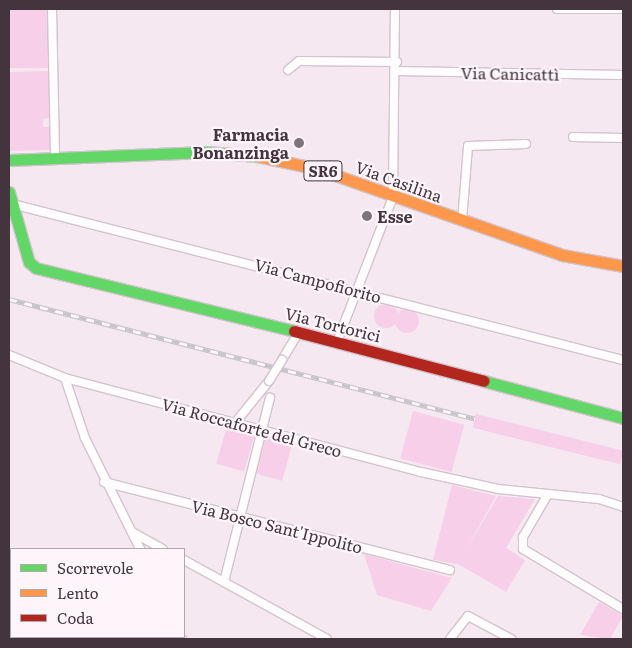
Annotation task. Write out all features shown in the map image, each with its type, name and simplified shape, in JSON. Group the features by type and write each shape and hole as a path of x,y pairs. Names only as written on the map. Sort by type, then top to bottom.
{"street":[{"path":"52,9 55,158"},
{"path":"338,342 356,290 393,197 397,72 395,9"},
{"path":"557,9 623,9"},
{"path":"288,70 301,61 396,62"},
{"name":"Via Canicattì","path":"397,72 623,74"},
{"path":"573,137 623,138"},
{"path":"462,220 468,146 526,144"},
{"name":"Via Casilina","path":"9,160 246,154 302,164 393,197 569,256 623,266"},
{"path":"9,192 12,204"},
{"name":"Via Tortorici","path":"12,204 33,267 299,332 623,418"},
{"name":"Via Campofiorito","path":"12,204 356,290 623,360"},
{"path":"236,423 269,381 299,332"},
{"name":"Via Roccaforte del Greco","path":"9,355 66,378 476,485 599,499 623,506"},
{"path":"66,378 104,482 140,548"},
{"path":"224,582 270,398"},
{"name":"Via Bosco Sant'Ippolito","path":"104,482 450,570"},
{"path":"548,494 523,537 523,549 623,609"},
{"path":"132,532 161,548"},
{"path":"185,561 327,639"},
{"path":"450,639 468,616 511,639"}],"shaded area":[{"path":"9,9 48,9 48,68 9,68"},
{"path":"49,71 50,118 43,119 43,127 50,127 51,150 9,151 9,72"},
{"path":"386,304 394,308 398,316 394,324 386,328 378,324 374,316 378,308"},
{"path":"407,309 415,313 419,321 415,329 407,333 399,329 395,321 399,313"},
{"path":"413,411 464,425 452,472 400,458"},
{"path":"476,414 623,451 620,464 473,428"},
{"path":"227,426 255,434 244,471 216,463"},
{"path":"266,437 292,444 282,481 256,474"},
{"path":"452,485 496,496 466,550 498,496 535,499 506,548 525,560 506,592 458,564 433,560"},
{"path":"364,554 452,578 431,611 377,595"},
{"path":"599,602 623,616 610,639 580,635"}],"railway":[{"path":"9,299 475,419"}],"traffic: fast":[{"path":"9,160 206,152 257,156"},
{"path":"9,192 29,262 36,268 294,331"},
{"path":"484,381 623,418"}],"traffic: slow":[{"path":"257,156 318,169 562,255 623,266"}],"traffic: jam":[{"path":"294,331 484,381"}],"place":[{"name":"Farmacia Bonanzinga","path":"299,143"},
{"name":"Esse","path":"367,216"}]}
